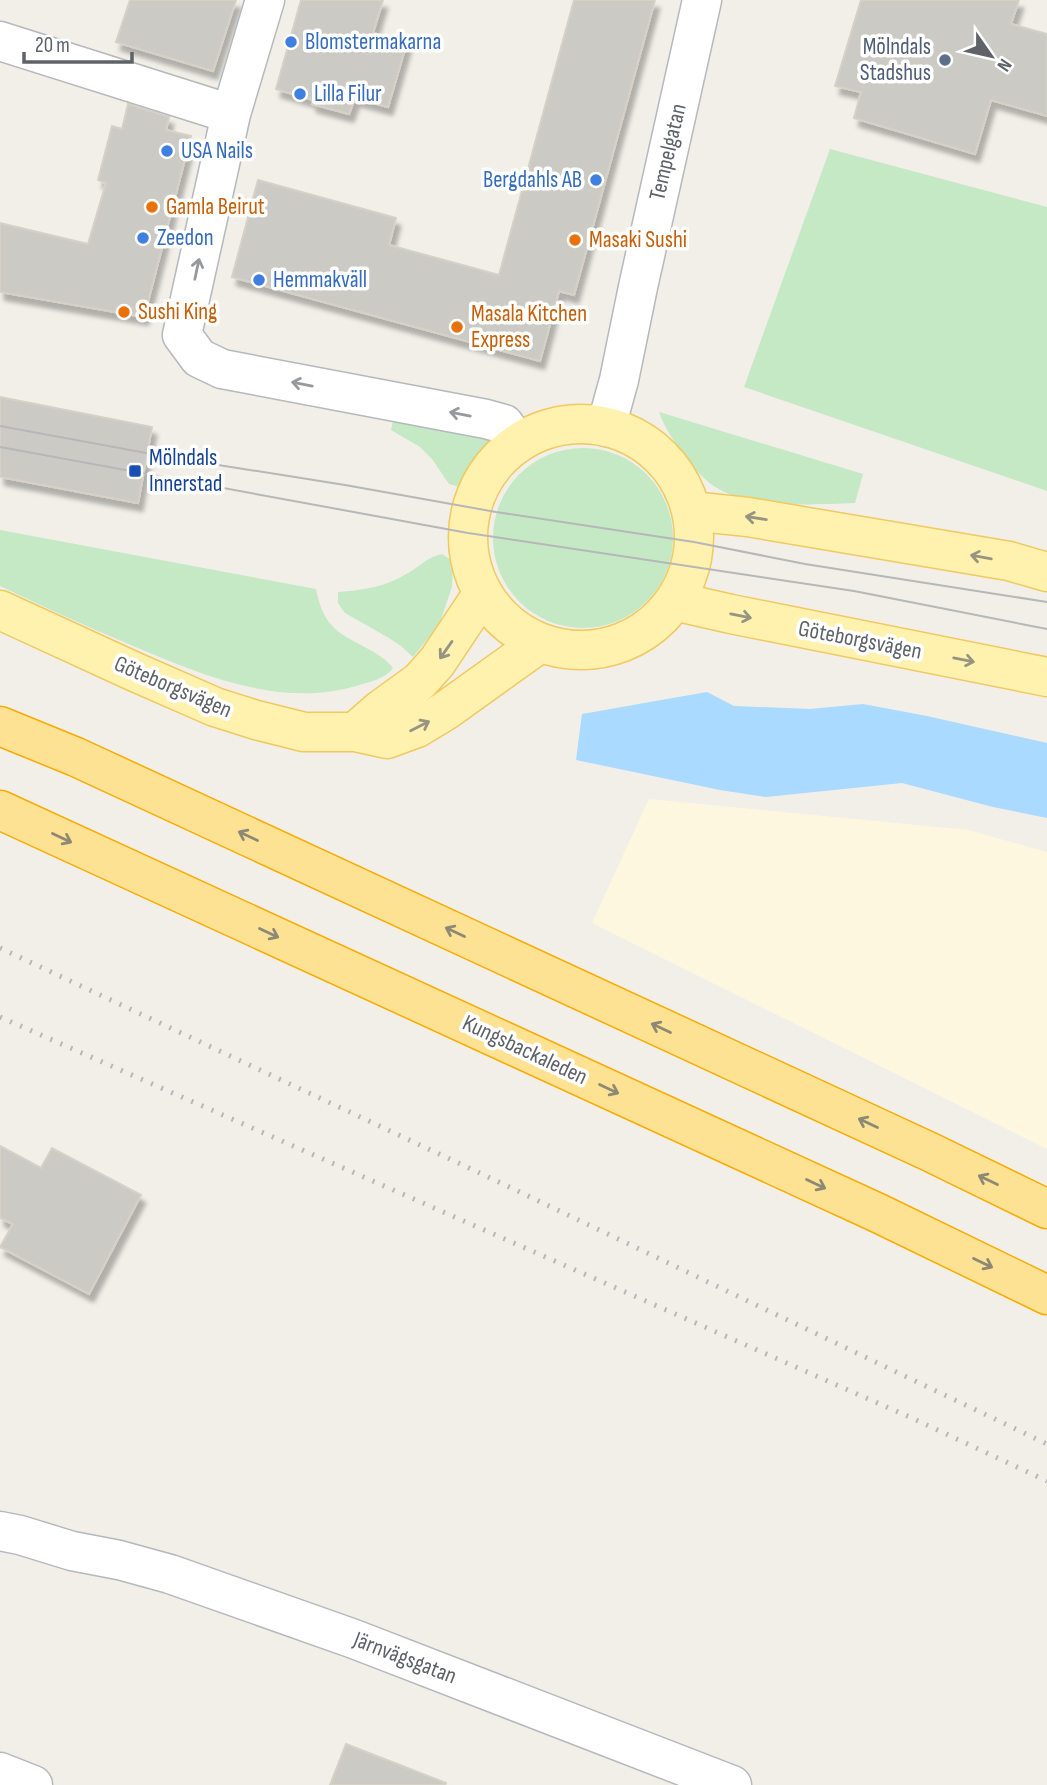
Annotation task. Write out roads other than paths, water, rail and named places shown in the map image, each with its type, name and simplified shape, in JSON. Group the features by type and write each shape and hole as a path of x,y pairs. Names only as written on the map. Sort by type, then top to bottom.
{"highway":[{"path":"0,705 76,757"},
{"path":"0,726 76,757 930,1152 1047,1209"},
{"name":"Kungsbackaleden","path":"0,810 866,1207 1047,1295"}],"main road":[{"path":"591,424 606,427 640,440 667,463 681,485 691,511 694,542 690,567 684,585 662,616 632,638 596,649 558,648 523,634 507,623 482,593 469,552 471,507 490,469 518,443 545,429 560,425 591,424"},
{"path":"691,511 748,517 995,559 1047,572"},
{"path":"355,732 420,681 438,662 482,593"},
{"name":"Göteborgsvägen","path":"674,601 1047,677"},
{"name":"Göteborgsvägen","path":"0,610 215,707 304,732 355,732 387,739 418,728 445,711 540,642"}],"street":[{"path":"265,0 231,114 182,335 199,358 222,369 486,419 503,424 518,443"},
{"name":"Tempelgatan","path":"606,427 702,0"},
{"path":"0,41 231,114"},
{"name":"Järnvägsgatan","path":"0,1531 170,1574 341,1634 732,1785"},
{"name":"Järnvägsgatan","path":"0,1551 72,1551"},
{"path":"0,1772 33,1785"}],"water":[{"path":"707,692 734,706 810,709 863,704 1047,743 1047,818 902,783 766,797 576,760 582,714"}],"tram line":[{"path":"0,426 168,457 1047,602"},
{"path":"0,447 468,533 854,591 1047,629"}],"railway":[{"path":"0,948 501,1183 1047,1444"},
{"path":"0,1017 914,1419 1047,1481"}],"place":[{"name":"Blomstermakarna","path":"291,42"},
{"name":"Mölndals Stadshus","path":"945,60"},
{"name":"Lilla Filur","path":"300,94"},
{"name":"USA Nails","path":"167,151"},
{"name":"Bergdahls AB","path":"596,180"},
{"name":"Gamla Beirut","path":"152,207"},
{"name":"Zeedon","path":"143,238"},
{"name":"Masaki Sushi","path":"575,240"},
{"name":"Hemmakväll","path":"259,280"},
{"name":"Sushi King","path":"124,312"},
{"name":"Masala Kitchen Express","path":"457,327"},
{"name":"Mölndals Innerstad","path":"135,471"}]}
